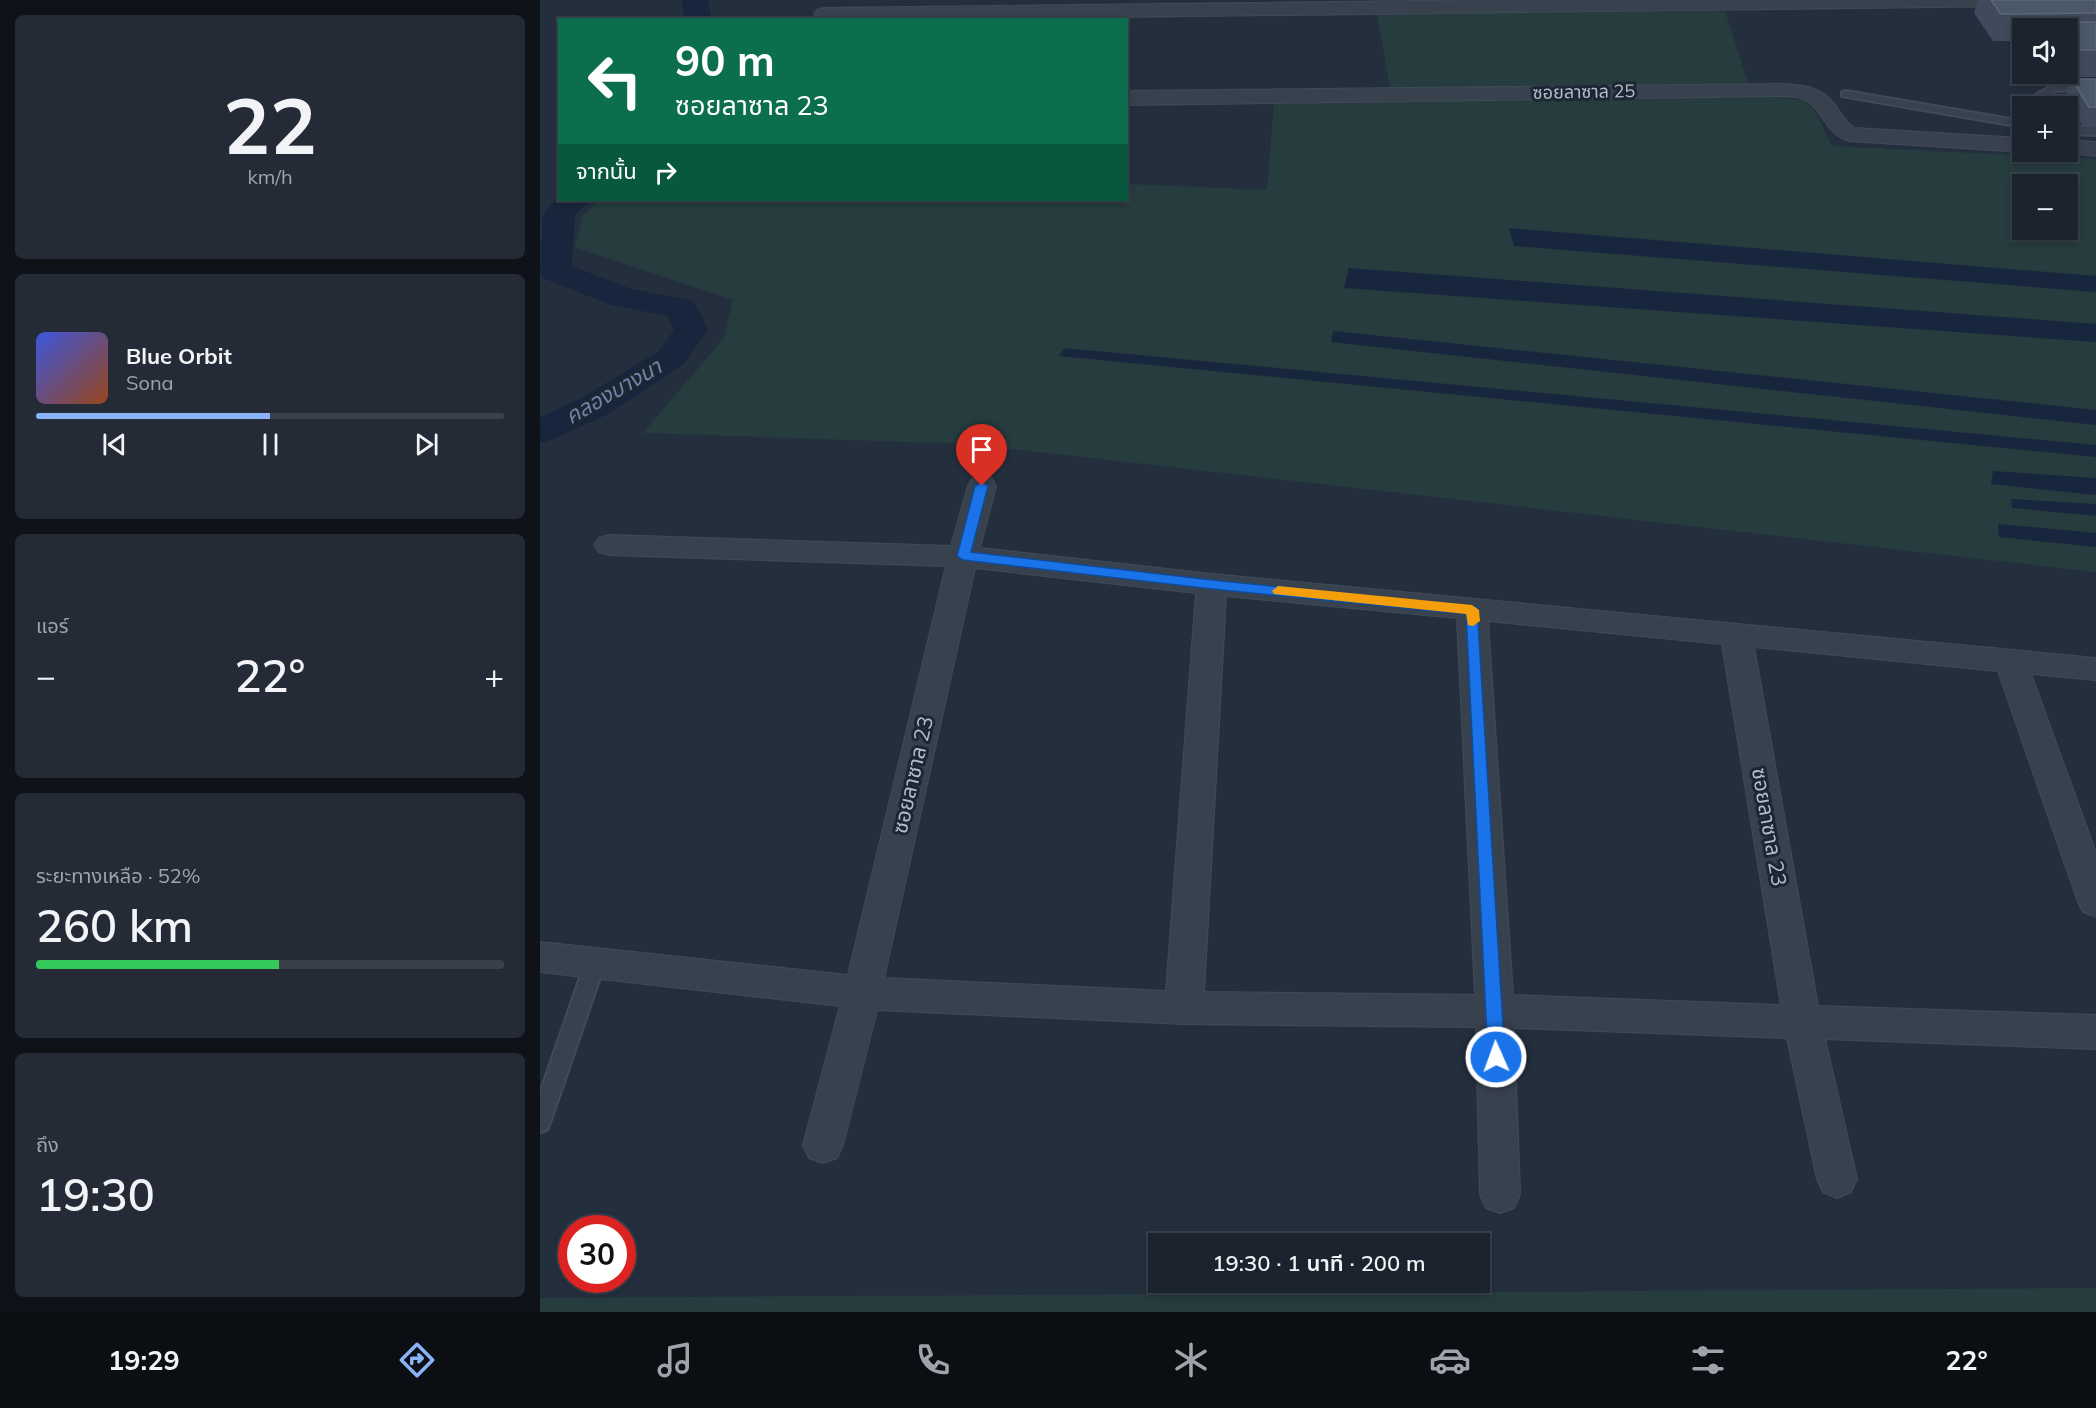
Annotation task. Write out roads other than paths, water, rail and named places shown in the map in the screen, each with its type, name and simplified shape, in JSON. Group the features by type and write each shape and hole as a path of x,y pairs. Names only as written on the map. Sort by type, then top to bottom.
{"street":[{"path":"824,14 2017,0"},
{"name":"ซอยลาซาล 25","path":"1128,98 1781,90 1803,92 1819,99 1836,127 1849,135 2012,144"},
{"path":"2078,148 2096,149"},
{"name":"ซอยลาซาล 23","path":"823,1144 862,993 963,556 982,486"},
{"path":"609,545 963,556 1212,585 2096,669"},
{"path":"1184,1008 1212,585"},
{"path":"1472,610 1495,1011 1500,1194"},
{"name":"ซอยลาซาล 23","path":"1736,634 1802,1020 1838,1179"},
{"path":"2010,660 2096,902"},
{"path":"540,957 862,993 1184,1008 1495,1011 2096,1032"}],"lane":[{"path":"2044,96 2043,94 2053,88 2096,86"},
{"path":"1846,94 2012,122"},
{"path":"2078,130 2096,131"},
{"path":"540,1123 595,963"}],"water":[{"path":"1509,228 2096,276 2096,292 1514,246"},
{"path":"1349,268 2096,324 2096,342 1344,288"},
{"path":"1333,331 2096,410 2096,425 1331,342"},
{"path":"1064,348 2096,445 2096,457 1059,356"},
{"path":"1993,471 2096,478 2096,495 1991,484"},
{"path":"2011,499 2096,504 2096,516 2012,508"},
{"path":"1998,524 2096,533 2096,547 1999,537"}],"waterway":[{"name":"คลองบางนา","path":"695,0 698,18"},
{"name":"คลองบางนา","path":"540,431 593,407 671,358 691,330 682,308 623,298 555,271 559,214 573,201"}]}
